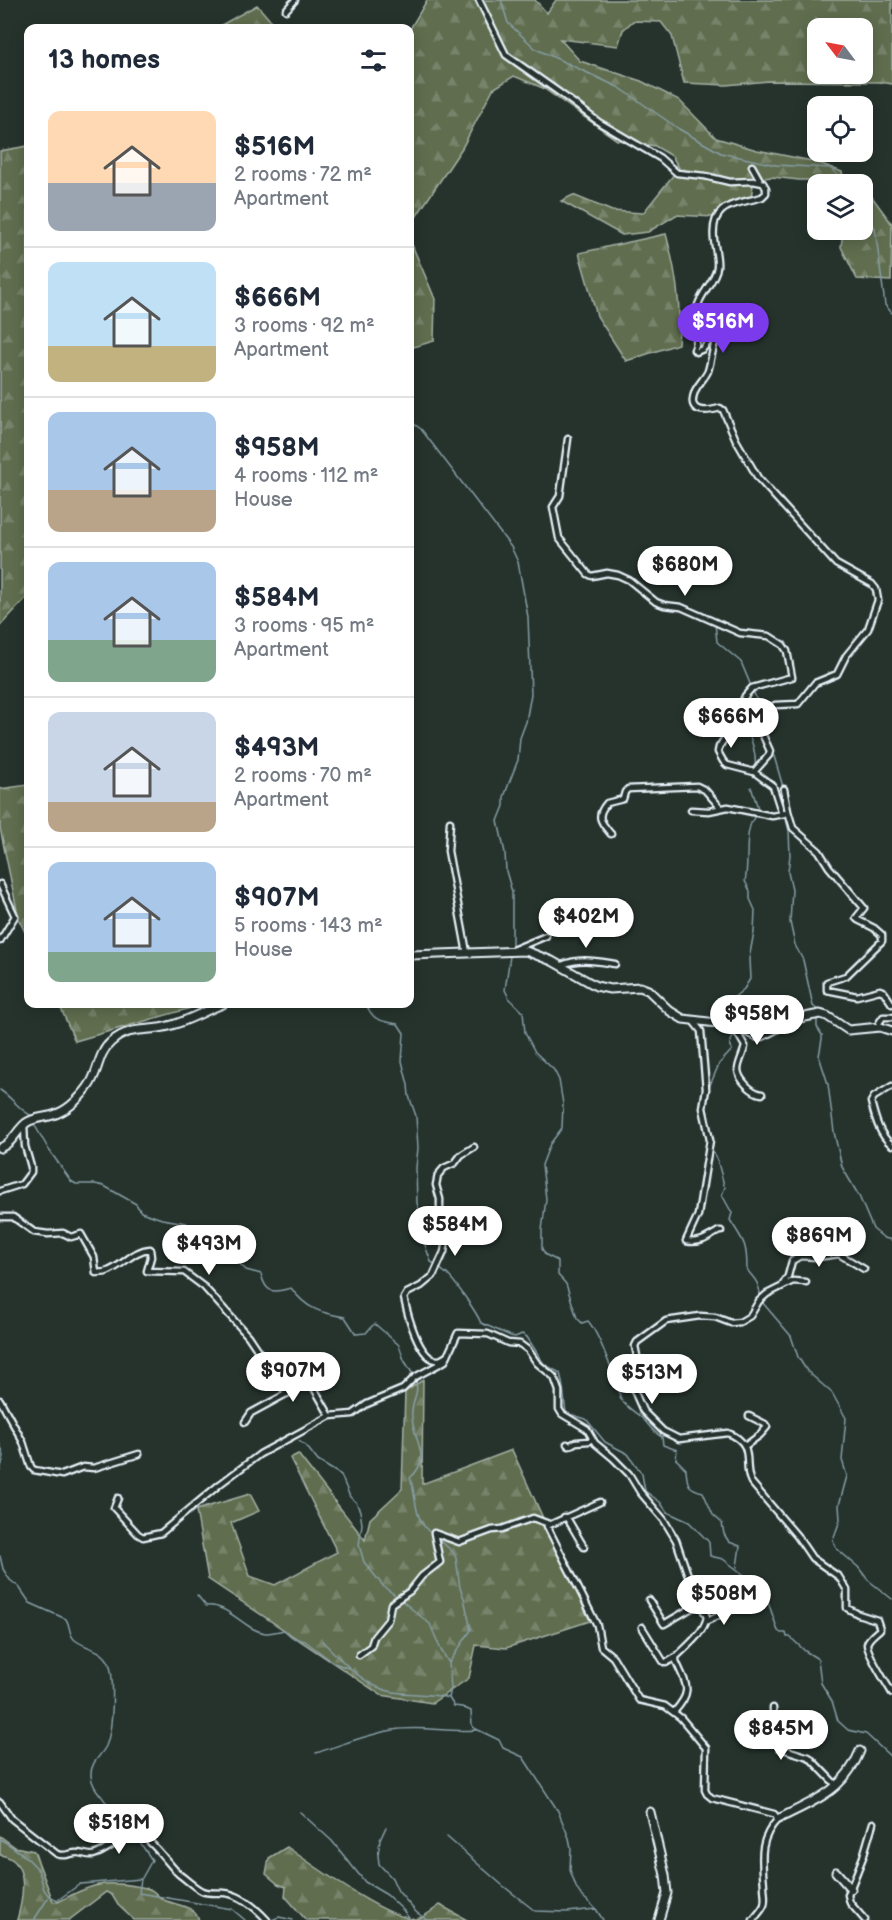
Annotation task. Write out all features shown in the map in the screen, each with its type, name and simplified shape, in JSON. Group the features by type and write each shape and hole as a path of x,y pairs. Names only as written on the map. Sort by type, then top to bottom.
{"main road":[{"path":"414,955 509,951 535,953 596,986 610,989 640,987 648,990 670,1011 683,1019 734,1025 755,1036 762,1036 795,1019 820,1014 848,1030 880,1027 892,1031"},
{"path":"0,1148 11,1142 29,1121 60,1112 76,1100 94,1077 104,1048 117,1037 135,1029 172,1025 213,1008"},
{"path":"778,1819 837,1786 855,1763 860,1751"},
{"path":"650,1812 667,1893 659,1920"},
{"path":"837,1872 851,1889"}],"street":[{"path":"286,10 295,0"},
{"path":"479,0 491,22 502,51 506,55 600,123 660,158 677,173 730,182 761,182"},
{"path":"752,166 766,188 764,195 730,205 718,213 714,222 717,267 698,306 695,322 698,342 694,350 701,351 711,338 715,342 708,369 695,390 694,404 701,411 720,408 723,410 736,440 758,478 836,564 872,584 876,589 878,600 868,629 846,656 837,674 815,683 798,704 776,705 766,710 758,718 760,731 770,751 754,772"},
{"path":"568,439 560,496 553,512 559,538 588,574 592,576 612,573 624,577 656,602 681,607 740,633 769,636 783,645 787,651 792,677 748,691 730,730 719,747 719,754 727,765 754,772 773,786 778,806 786,812"},
{"path":"611,834 600,819 600,815 606,803 623,799 628,789 697,786 705,790 720,807"},
{"path":"784,789 786,812 794,828 819,851 829,867 862,905 864,908 856,918 882,935 882,941 850,973 827,982 827,990 857,996 879,990 884,992 892,1004"},
{"path":"691,810 709,811 728,807 772,816 786,812"},
{"path":"450,822 448,851 467,953"},
{"path":"0,884 15,916 0,941"},
{"path":"509,951 546,936"},
{"path":"560,966 568,962 591,960 615,964"},
{"path":"880,1027 879,1023 883,1017 892,1017"},
{"path":"693,1021 700,1027 702,1036 706,1089 703,1108 710,1140 698,1215 686,1241 695,1243 721,1231"},
{"path":"723,1024 736,1031 745,1046 738,1069 739,1073 752,1090 762,1094"},
{"path":"892,1086 874,1097 871,1102 883,1136 892,1145"},
{"path":"0,1191 22,1184 31,1172 25,1146 24,1125"},
{"path":"448,1355 440,1360 435,1359 418,1343 404,1298 407,1293 421,1286 433,1276 444,1252 447,1236 440,1216 440,1199 436,1185 438,1175 444,1168 455,1163 461,1155 474,1147"},
{"path":"0,1217 13,1217 32,1231 41,1233 63,1233 71,1237 81,1234 94,1257 96,1273 108,1271 129,1257 150,1249 151,1257 147,1271 184,1272 204,1287 248,1336 287,1394"},
{"path":"781,1288 788,1276 792,1261 800,1256 817,1257 839,1254 864,1269"},
{"path":"806,1282 793,1281 762,1298 750,1316 740,1322 731,1323 715,1317 700,1316 666,1321 644,1336 635,1346 638,1361 629,1373 629,1379 640,1406 651,1420 670,1436 678,1439 729,1433 745,1446 749,1465 748,1478 754,1486 797,1536 812,1558 839,1577 847,1587 847,1608 877,1620 880,1629 869,1640 868,1648 892,1693"},
{"path":"118,1498 114,1508 138,1534 143,1537 161,1533 260,1454 330,1416 356,1413 368,1403 403,1389 415,1377 444,1362 455,1335 459,1332 488,1334 508,1343 523,1345 537,1363 552,1375 559,1390 559,1409 562,1414 583,1426 591,1439 629,1474 640,1492 664,1520 676,1540 691,1584 706,1614 706,1620 699,1633 676,1657 666,1663 642,1627"},
{"path":"245,1422 251,1413 311,1382 330,1416"},
{"path":"0,1400 23,1442 34,1470 62,1475 83,1467 94,1468 139,1454"},
{"path":"745,1446 767,1427 749,1416"},
{"path":"567,1444 569,1446 591,1439"},
{"path":"359,1655 371,1646 374,1637 388,1620 392,1604 410,1591 422,1576 440,1562 434,1533 459,1542 533,1518 549,1524 600,1502"},
{"path":"564,1517 567,1518 584,1547"},
{"path":"549,1524 548,1527 597,1625 601,1647 614,1658 639,1700 662,1704 674,1712 707,1749 705,1790 707,1794 712,1798 774,1814 778,1819 769,1829 764,1843 762,1856 764,1903 753,1920"},
{"path":"649,1600 664,1624 700,1603"},
{"path":"706,1620 735,1608"},
{"path":"674,1712 685,1700 687,1689 676,1657"},
{"path":"773,1708 774,1736 780,1748 809,1758 837,1786"},
{"path":"0,1802 12,1819 60,1856 76,1852 92,1855 114,1845 132,1833 139,1834 160,1851 172,1869 200,1890 227,1893 248,1902 267,1920"},
{"path":"865,1920 850,1903 848,1897 873,1823"}],"green space":[{"path":"427,0 535,0 547,13 556,0 892,0 892,84 873,82 873,18 807,18 807,81 769,81 726,85 684,83 672,36 661,22 633,21 623,30 618,46 560,39 580,61 641,81 679,100 716,138 757,150 807,160 807,162 817,162 842,172 842,174 807,174 807,180 772,177 747,180 753,186 751,197 729,202 714,217 676,215 648,232 622,235 561,201 573,195 612,211 643,213 679,168 672,156 655,146 617,140 543,88 514,76 493,89 462,148 414,220 413,24"},
{"path":"257,5 274,24 223,24"},
{"path":"24,147 24,600 0,626 0,151"},
{"path":"873,198 892,224 891,281 857,279 841,247 842,240 873,240"},
{"path":"666,234 677,289 678,344 626,361 597,316 579,253"},
{"path":"414,249 435,299 434,341 414,347"},
{"path":"24,786 24,930 19,920 0,828 0,789"},
{"path":"61,1008 191,1008 75,1041"},
{"path":"423,1380 422,1484 512,1450 590,1621 506,1648 476,1645 469,1678 432,1703 381,1695 208,1579 196,1510 250,1494 259,1511 231,1523 250,1576 275,1585 337,1552 290,1458 298,1454 365,1540 370,1519 402,1489 405,1392"},
{"path":"0,1836 15,1847 34,1851 53,1901 58,1902 95,1886 123,1884 151,1890 162,1899 189,1908 199,1920 134,1920 118,1905 112,1895 106,1892 69,1920 17,1920 22,1891 21,1872 10,1858 0,1855"},
{"path":"287,1847 332,1878 388,1911 416,1919 440,1905 467,1920 306,1920 285,1896 286,1887 278,1884 266,1874 269,1858"}],"waterway":[{"path":"501,0 508,23 536,49 620,88 679,129 721,153 776,165 830,168 836,174"},
{"path":"873,225 885,305 892,313"},
{"path":"414,424 421,429 511,547 518,562 528,617 531,694 526,722 520,738 518,760 498,821 505,853 506,871 512,892 512,949"},
{"path":"715,623 717,642 741,662 751,686"},
{"path":"753,690 757,701 744,722 754,750 755,768"},
{"path":"774,756 783,787"},
{"path":"751,787 759,811"},
{"path":"732,1021 732,999 744,989 750,979 749,959 755,910 745,881 748,836 752,820 757,814"},
{"path":"785,815 789,831 788,872 792,890 790,922 795,945 803,960 813,1006 818,1010"},
{"path":"510,956 505,990 509,998 523,1012 525,1033 535,1052 554,1070 559,1080 563,1104 562,1128 550,1144 542,1165 546,1199 542,1249 546,1255 558,1261 558,1275 566,1284 577,1318 582,1323 588,1321 597,1336 615,1374 621,1399 662,1437 663,1445 677,1450 676,1459 686,1469 689,1485 703,1492 713,1515 722,1523 724,1534 729,1542 740,1546 737,1567"},
{"path":"368,1008 374,1017 398,1024 404,1033 402,1061 409,1096 416,1116 417,1203 423,1223 425,1245 431,1262 452,1279 481,1323 511,1336 522,1334 527,1337 544,1364 560,1373 566,1413 586,1419 605,1442 628,1454 642,1474 645,1491 660,1502 667,1512 689,1522 709,1542 710,1556 723,1559 764,1590 778,1631 786,1633 787,1637 818,1659 821,1683 832,1701 838,1721 848,1730 866,1734 892,1758"},
{"path":"817,1020 817,1027 822,1035 819,1056 828,1084 834,1132 842,1167 859,1196 873,1229 884,1238 892,1240"},
{"path":"724,1185 717,1159 712,1151 713,1141 705,1107 708,1090 719,1064 732,1050 730,1044 734,1033"},
{"path":"0,1090 30,1115"},
{"path":"34,1124 71,1181 76,1184 104,1186 136,1204 141,1212 162,1219 186,1223 210,1238 225,1242 235,1259 246,1270 261,1274 268,1289 279,1291 291,1288 302,1301 315,1309 345,1317 356,1334 366,1333 375,1324 399,1345 404,1360 414,1376"},
{"path":"725,1187 722,1195 732,1213 730,1220 744,1243 747,1270 756,1282 760,1297"},
{"path":"762,1302 791,1336 798,1357 807,1371 832,1393 846,1418 842,1460 847,1476 839,1505 840,1520 833,1540 836,1548 858,1567 868,1580 892,1599"},
{"path":"415,1379 417,1391 412,1420 421,1454 417,1470 410,1478 418,1515 432,1534"},
{"path":"299,1441 318,1461 341,1475 350,1497 356,1502 360,1511 362,1524 359,1545 364,1562 384,1587 398,1597"},
{"path":"0,1444 4,1456 0,1471"},
{"path":"436,1537 453,1552 456,1558 460,1588 471,1630 449,1663 451,1688 449,1698 454,1706 471,1711 474,1728 499,1740 503,1748 523,1757 558,1811 569,1838 570,1870 576,1887 603,1920"},
{"path":"0,1556 3,1569 10,1580 19,1587 30,1603 66,1619 75,1640 102,1654 109,1663 113,1692 112,1717 106,1746 93,1766 91,1774 94,1785 112,1815 111,1831 125,1834"},
{"path":"197,1595 206,1606 214,1606 229,1612 257,1631 265,1633 284,1630 293,1638 305,1641 334,1663 351,1669"},
{"path":"401,1600 430,1624 449,1663"},
{"path":"322,1641 354,1672 373,1685 393,1692 449,1698"},
{"path":"316,1753 393,1730 414,1728 477,1730"},
{"path":"300,1812 332,1841 365,1882 387,1895 410,1920"},
{"path":"386,1827 380,1840 379,1864 392,1878 398,1891 416,1912 427,1920"},
{"path":"132,1836 152,1860 142,1878"},
{"path":"447,1837 535,1911 567,1912 596,1909"},
{"path":"0,1839 19,1851 35,1866 46,1893 58,1900 80,1884 141,1879 139,1893 232,1909 245,1920"},
{"path":"34,1920 48,1898"},
{"path":"272,1920 279,1917 293,1920"}]}
